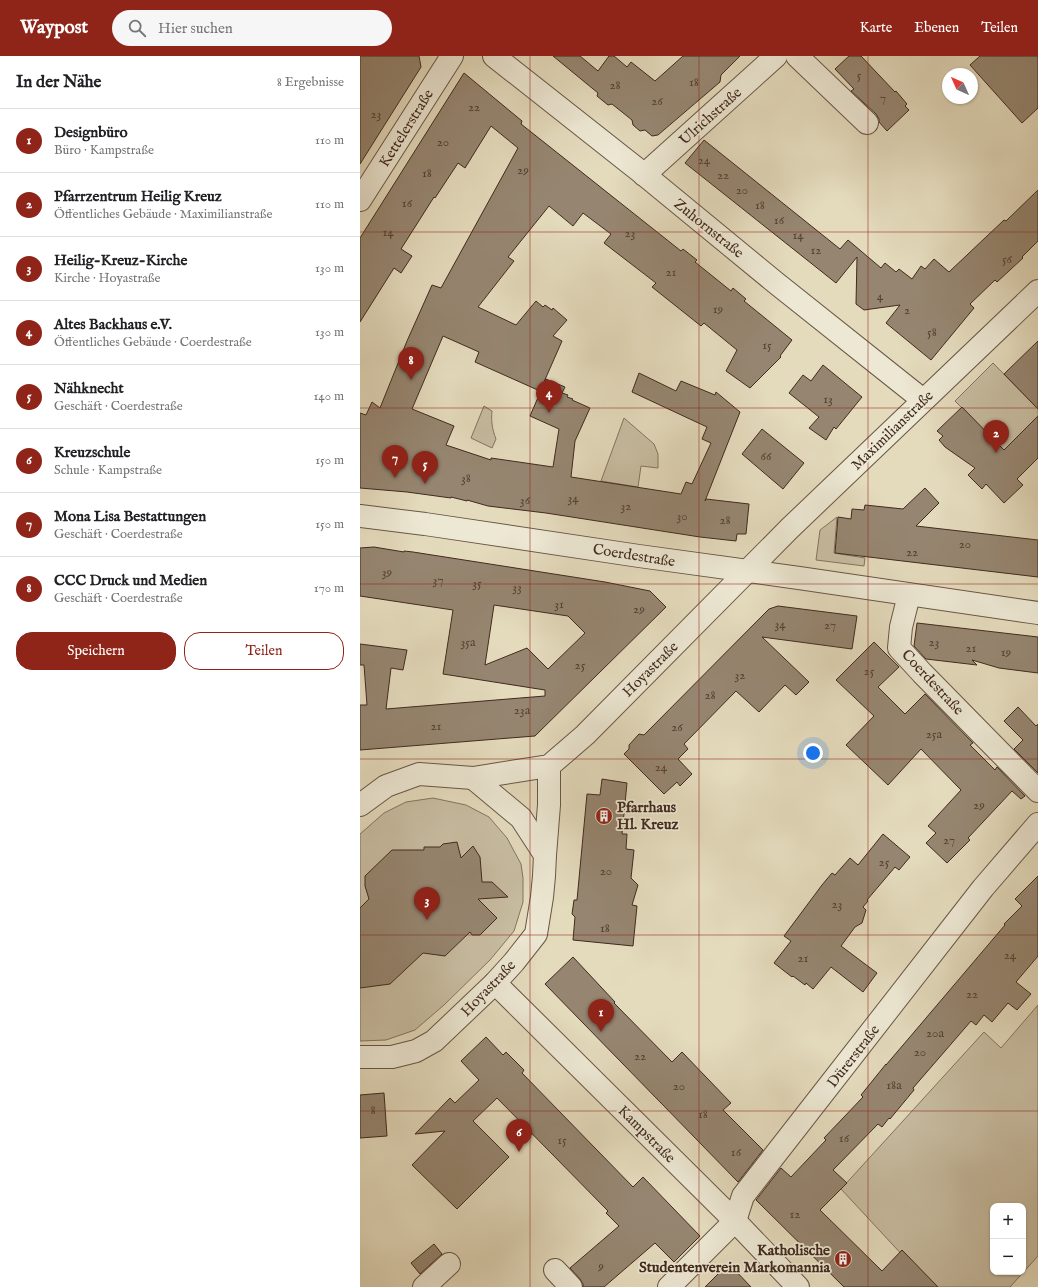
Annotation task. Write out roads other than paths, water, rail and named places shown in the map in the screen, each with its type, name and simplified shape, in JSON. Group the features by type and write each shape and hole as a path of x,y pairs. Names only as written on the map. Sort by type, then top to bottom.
{"street":[{"name":"Kettelerstraße","path":"360,200 452,56"},
{"name":"Zuhornstraße","path":"494,56 923,400"},
{"name":"Ulrichstraße","path":"644,175 776,56"},
{"path":"797,56 867,124"},
{"name":"Maximilianstraße","path":"748,570 923,400 1038,292"},
{"name":"Coerdestraße","path":"360,516 748,570 1038,613"},
{"name":"Hoyastraße","path":"360,1058 392,1057 416,1051 434,1041 514,962 536,934 542,897 549,805 549,766 585,735 748,570"},
{"name":"Coerdestraße","path":"909,594 901,627 899,648 1038,791"},
{"path":"360,805 386,786 419,774 473,778 549,766"},
{"path":"473,778 521,818 545,854"},
{"name":"Dürerstraße","path":"669,1287 735,1221 743,1196 983,888 1038,824"},
{"name":"Kampstraße","path":"495,982 735,1221 798,1287"},
{"path":"424,1287 449,1264"},
{"path":"555,1270 571,1287"}],"place":[{"name":"CCC Druck und Medien","path":"411,380"},
{"name":"Altes Backhaus e.V.","path":"549,413"},
{"name":"Pfarrzentrum Heilig Kreuz","path":"996,453"},
{"name":"Mona Lisa Bestattungen","path":"395,478"},
{"name":"Nähknecht","path":"425,484"},
{"name":"Pfarrhaus Hl. Kreuz","path":"604,816"},
{"name":"Heilig-Kreuz-Kirche","path":"427,920"},
{"name":"Designbüro","path":"601,1032"},
{"name":"Kreuzschule","path":"519,1152"},
{"name":"Katholische Studentenverein Markomannia","path":"843,1259"}]}
